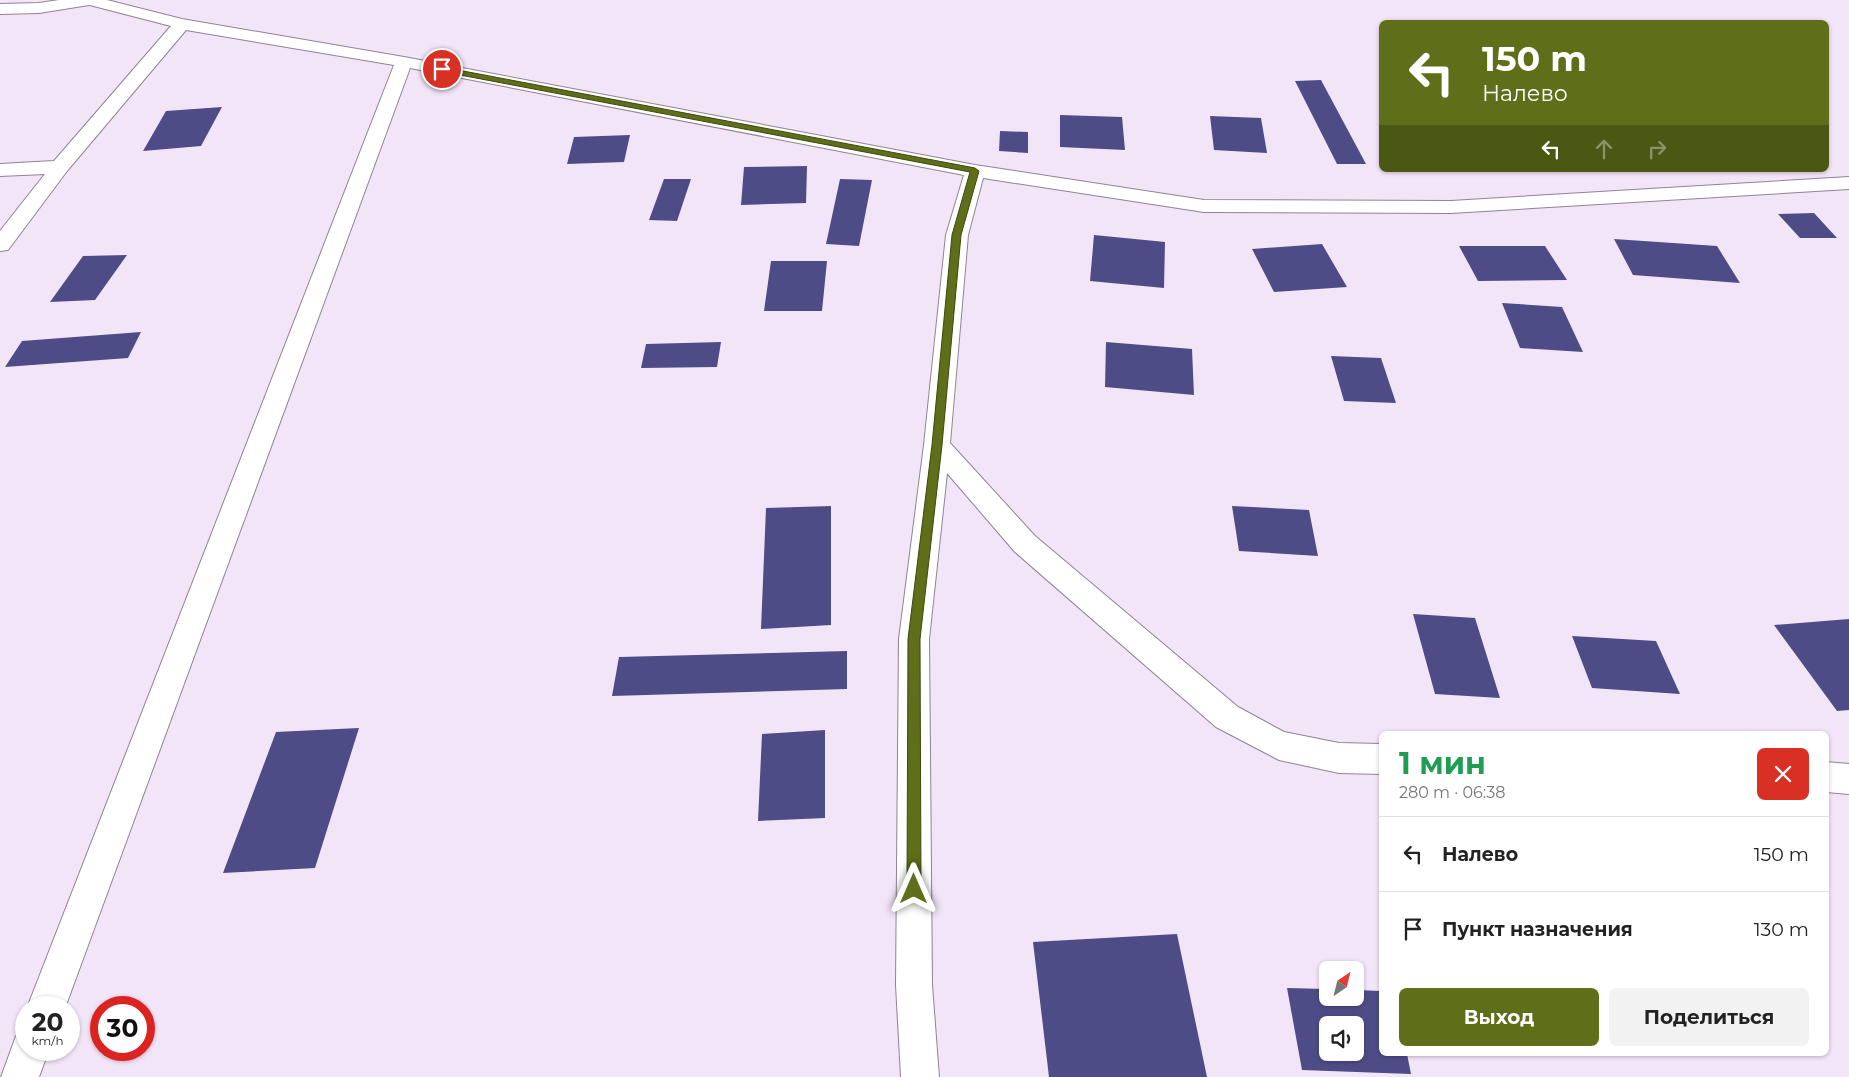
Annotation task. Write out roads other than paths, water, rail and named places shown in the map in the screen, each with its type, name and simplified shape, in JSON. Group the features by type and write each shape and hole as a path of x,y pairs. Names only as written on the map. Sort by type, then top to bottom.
{"street":[{"path":"0,9 39,8 89,0 182,24 404,62 975,171 1204,206 1452,207 1849,183"},
{"path":"0,244 60,167 182,24"},
{"path":"51,996 404,62"},
{"path":"0,170 60,167"},
{"path":"920,1077 914,985 914,639 937,445 957,235 975,171"},
{"path":"937,445 1026,544 1227,716 1279,745 1339,758 1379,759"},
{"path":"1829,777 1849,779"},
{"path":"20,1077 26,1061"}]}
